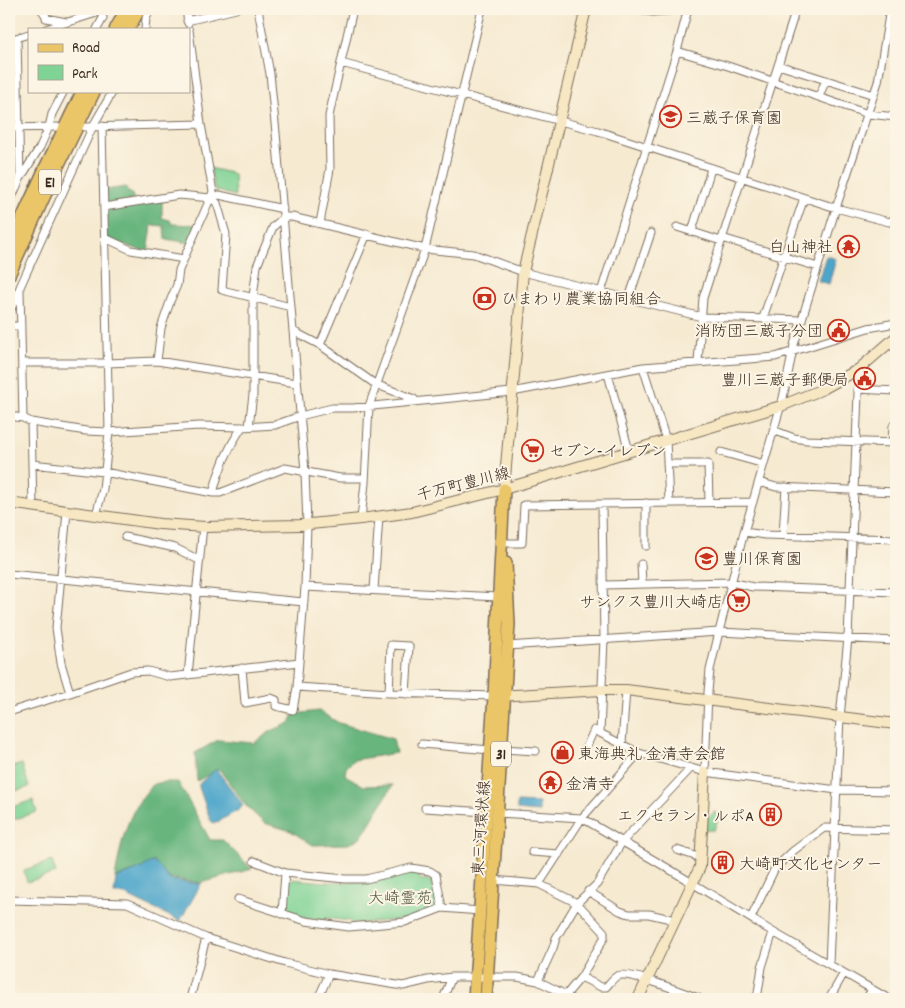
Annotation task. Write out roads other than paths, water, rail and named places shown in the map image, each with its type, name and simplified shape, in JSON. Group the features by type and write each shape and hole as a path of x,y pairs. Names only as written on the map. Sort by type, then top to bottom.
{"highway":[{"path":"124,22 139,9"},
{"name":"E1","path":"9,248 83,92"},
{"name":"E1","path":"9,274 94,92"}],"main road":[{"name":"東三河環状線","path":"486,999 481,977 480,911 496,750 499,696 498,597 504,489"},
{"name":"東三河環状線","path":"499,696 508,646 509,607 503,509"},
{"name":"東三河環状線","path":"474,999 481,977 493,880 491,813"}],"street":[{"path":"41,9 46,18 68,22"},
{"path":"49,28 100,10 108,9"},
{"path":"145,28 146,18 151,9"},
{"path":"186,9 189,28"},
{"path":"188,21 236,9"},
{"path":"242,668 245,703 271,698 276,700 276,706 293,710 297,686 305,587 307,525 305,470 270,74 258,9"},
{"path":"320,223 330,169 329,116 353,9"},
{"path":"361,519 369,406 375,384 390,350 425,248 482,9"},
{"path":"504,489 523,272 586,9"},
{"path":"601,292 678,51 689,9 653,12 631,9"},
{"path":"698,362 703,298 793,19 794,9"},
{"path":"638,999 700,867 710,670 744,532 781,406 792,352 836,208 878,82 890,9"},
{"path":"98,28 103,18 100,10"},
{"path":"9,40 28,34"},
{"path":"17,38 20,179"},
{"path":"157,360 161,328 170,299 177,286 179,270 213,192 201,124 190,38"},
{"path":"678,51 819,96 868,114 896,117"},
{"path":"341,63 559,119 836,208 889,222 896,218"},
{"path":"778,65 874,95"},
{"path":"819,96 826,80"},
{"path":"9,204 20,179 53,127 52,114 63,92"},
{"path":"9,314 93,126 111,92"},
{"path":"85,127 201,124"},
{"path":"96,515 103,490 108,432 102,126"},
{"path":"9,128 53,127"},
{"path":"692,231 711,169"},
{"path":"104,207 179,195 212,198 219,195 283,209"},
{"path":"212,198 217,203 226,234 222,290 291,307"},
{"path":"763,318 804,198"},
{"path":"213,493 218,472 228,448 245,427 253,395 253,297 257,266 273,227 284,217 320,223 425,248 474,254 523,272 702,317 802,320"},
{"path":"677,227 818,268"},
{"path":"35,233 43,237"},
{"path":"629,298 651,233"},
{"path":"320,345 367,234"},
{"path":"104,238 131,250 184,259"},
{"path":"20,287 23,418"},
{"path":"9,416 23,418 31,422 86,431 108,432 199,426 245,427 274,425 332,408 512,392 643,367 775,357 868,328 896,323"},
{"path":"9,326 21,326"},
{"path":"293,331 320,345 375,384 416,400"},
{"name":"千万町豊川線","path":"9,503 160,524 203,526 307,525 412,512 504,489 781,406 823,389 859,369 894,343"},
{"path":"22,363 107,363 157,360 296,383"},
{"path":"643,367 666,440 669,502"},
{"path":"829,964 840,717 848,638 859,369"},
{"path":"608,374 629,451"},
{"path":"858,389 896,391"},
{"path":"31,422 33,507"},
{"path":"773,430 794,438 807,440 894,443 893,426"},
{"path":"721,452 764,464"},
{"path":"32,464 104,472 213,493 220,493 285,468 305,470 340,478 364,478"},
{"path":"667,464 708,464 709,502"},
{"path":"759,482 786,488 896,492"},
{"path":"784,536 786,488"},
{"path":"504,543 522,543 524,505 753,502"},
{"path":"646,503 646,546"},
{"path":"600,733 604,639 602,504"},
{"path":"67,512 56,628 61,663 70,694"},
{"path":"374,590 379,516"},
{"path":"188,675 203,526"},
{"path":"744,532 784,536 896,539"},
{"path":"125,537 175,548 199,560"},
{"path":"641,564 642,584"},
{"path":"9,574 304,602"},
{"path":"604,585 731,582 753,587 896,592"},
{"path":"305,587 498,597"},
{"path":"508,646 719,632 896,641"},
{"path":"389,693 391,645 409,646 406,694"},
{"path":"9,712 70,694 131,672 148,671 170,677 299,662"},
{"path":"297,686 406,694 499,696 626,690 896,724"},
{"path":"622,744 626,690"},
{"path":"584,752 594,730 639,753 705,772 837,790 896,792"},
{"path":"422,744 536,752"},
{"path":"540,884 582,818 639,753"},
{"path":"538,981 554,948 556,938 577,903 588,891 598,884 622,842 690,768"},
{"path":"425,808 582,818 889,999"},
{"path":"751,918 775,868 793,851 824,828 896,830"},
{"path":"677,850 701,858"},
{"path":"532,852 559,854"},
{"path":"254,861 285,874 345,879 366,879 416,868 430,871 436,875 442,908"},
{"path":"282,914 285,874"},
{"path":"9,900 127,903 206,938 285,963 329,974 403,986 428,980 452,978 517,977 538,981 569,997 604,938 604,932 577,903 540,884 493,880"},
{"path":"588,891 620,911 629,914 649,914 675,920"},
{"path":"238,899 306,921 349,927 405,922 442,908 480,911"},
{"path":"756,999 766,952 773,932"},
{"path":"190,999 206,938"},
{"path":"829,999 844,973"},
{"path":"318,999 329,974"},
{"path":"581,977 601,987 606,987 619,975 647,980 701,999"},
{"path":"443,999 452,978"},
{"path":"866,999 872,990"}],"water":[{"path":"826,256 836,259 829,284 818,281"},
{"path":"216,769 243,805 240,809 216,823 210,819 199,784"},
{"path":"517,802 539,803 539,812 517,810"},
{"path":"151,862 157,865 171,880 201,884 180,921 123,894 114,894 116,878 140,869"}],"place":[{"name":"三蔵子保育園","path":"670,117"},
{"name":"白山神社","path":"849,246"},
{"name":"ひまわり農業協同組合","path":"485,298"},
{"name":"消防団三蔵子分団","path":"839,330"},
{"name":"豊川三蔵子郵便局","path":"865,379"},
{"name":"セブン-イレブン","path":"533,450"},
{"name":"豊川保育園","path":"706,558"},
{"name":"サンクス豊川大崎店","path":"739,601"},
{"name":"東海典礼 金清寺会館","path":"562,753"},
{"name":"金清寺","path":"550,783"},
{"name":"エクセラン・ルポA","path":"770,815"},
{"name":"大崎町文化センター","path":"723,863"}],"park label":[{"name":"大崎霊苑","path":"400,897"}]}
